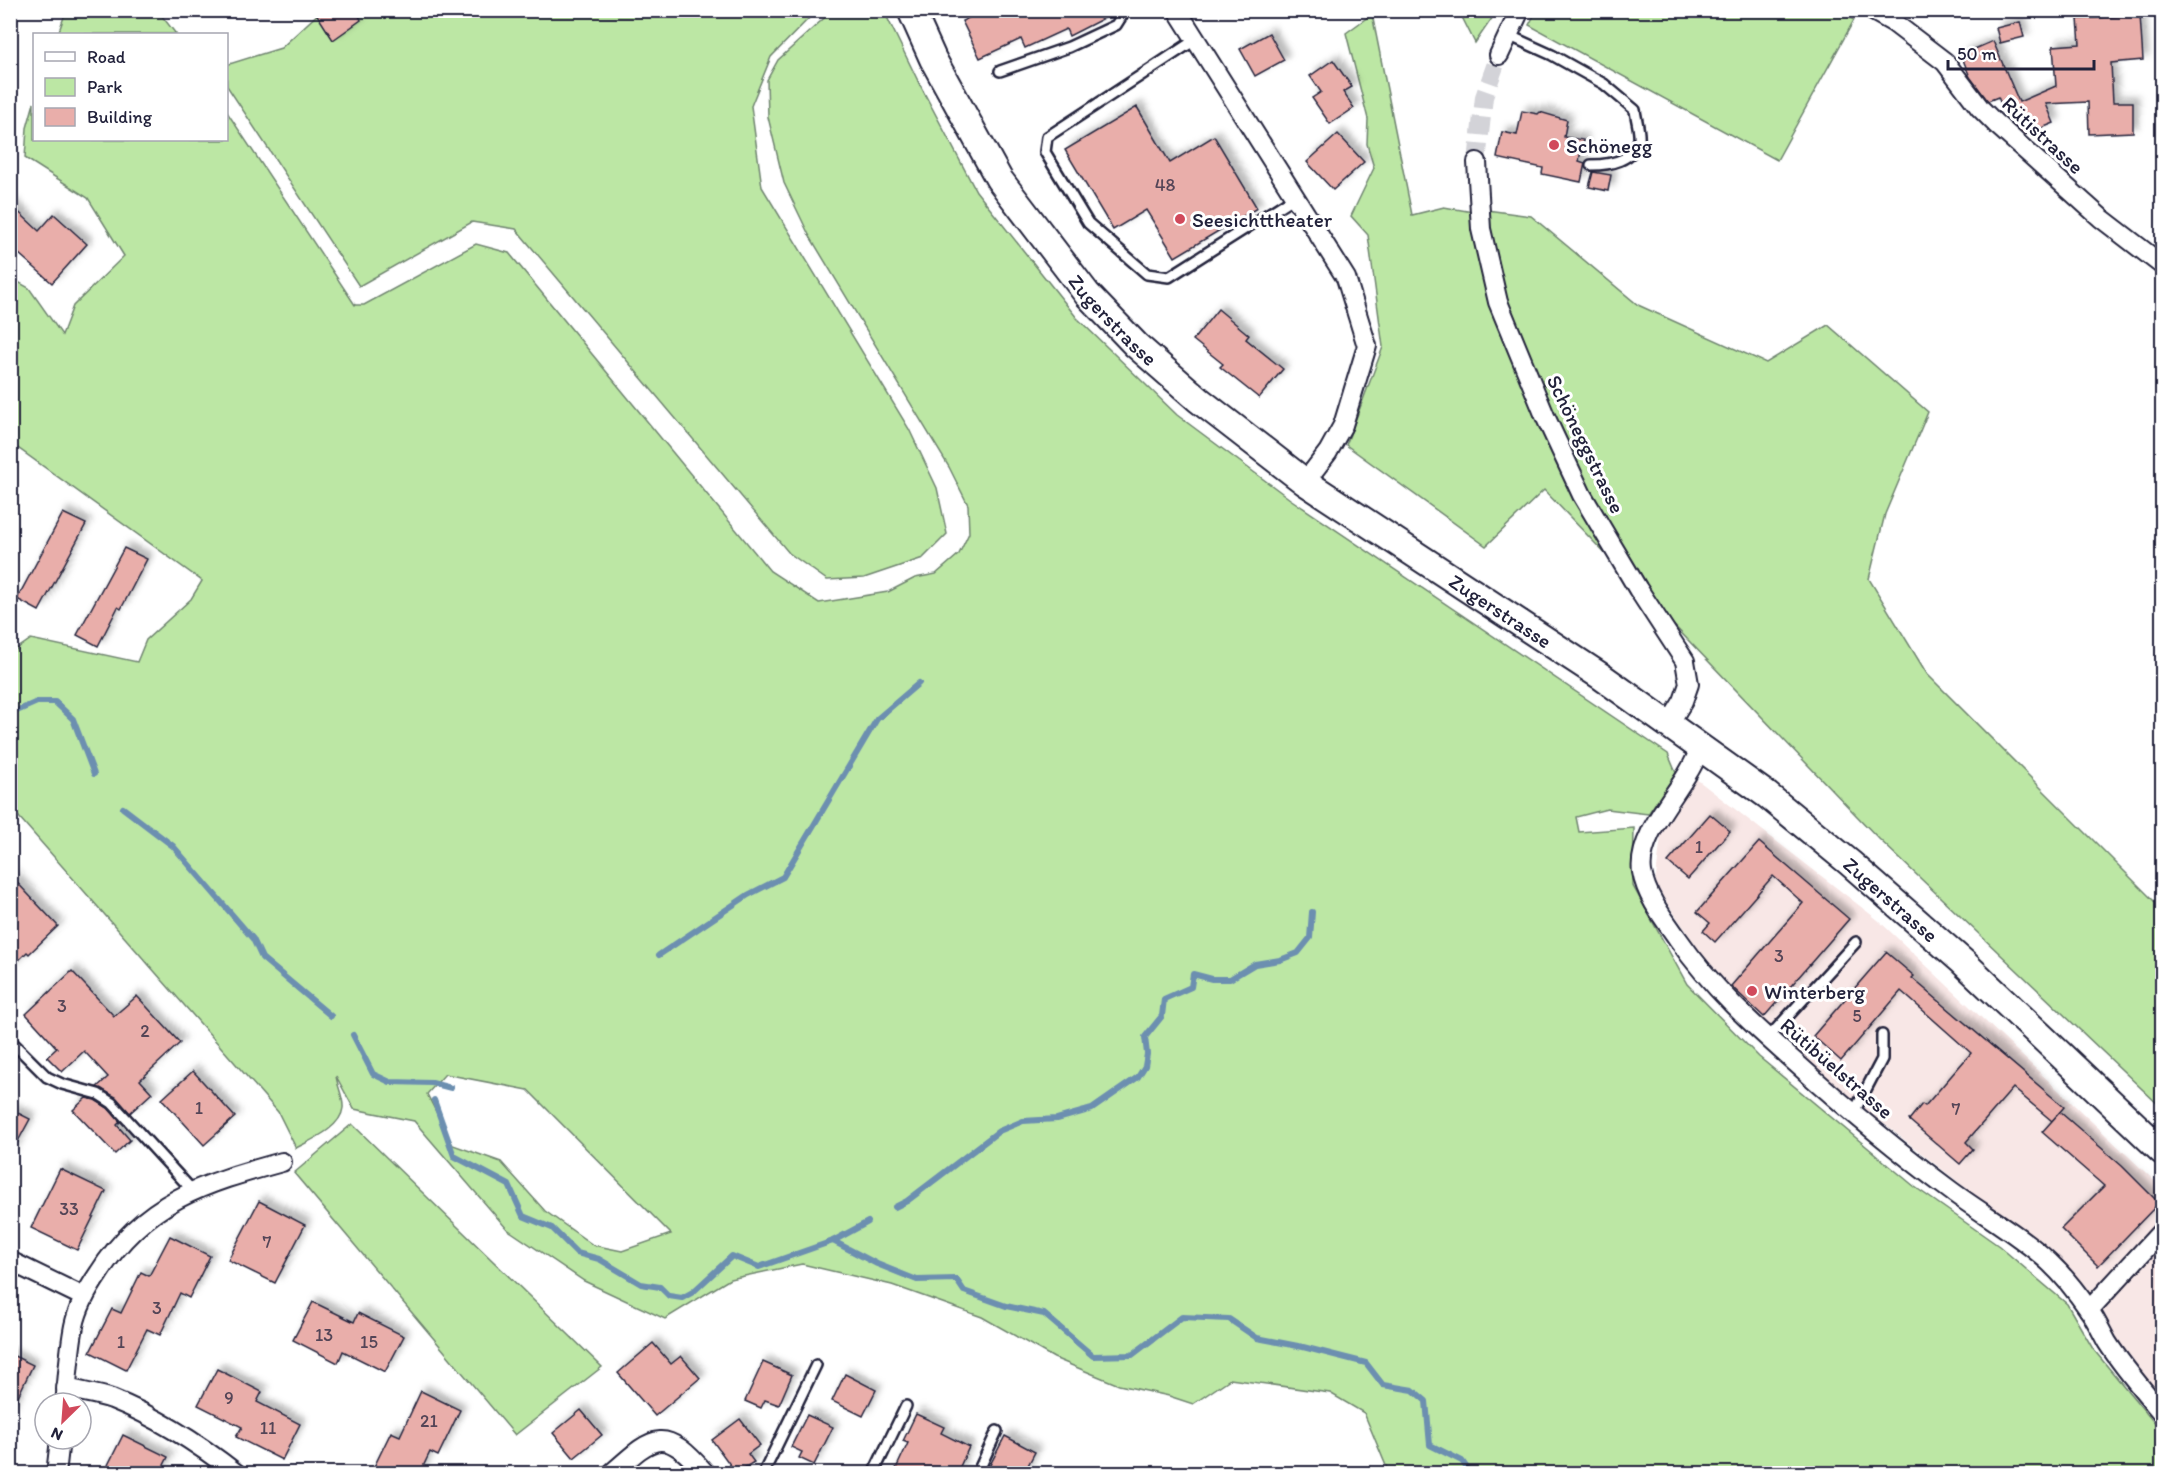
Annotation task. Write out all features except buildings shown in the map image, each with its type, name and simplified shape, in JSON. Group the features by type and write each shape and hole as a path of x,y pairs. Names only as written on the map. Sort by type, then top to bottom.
{"main road":[{"name":"Zugerstrasse","path":"911,10 933,59 999,179 1087,294 1136,345 1199,400 1305,482 1602,677 1767,795 1868,878 1963,962 2163,1151"}],"street":[{"path":"1177,10 1346,278 1367,346 1343,425 1328,452 1305,482"},
{"path":"1499,55 1520,10"},
{"name":"Rütistrasse","path":"1871,10 1894,23 1946,62 1980,108 1996,124 2101,218 2163,265"},
{"name":"Schöneggstrasse","path":"1477,162 1481,229 1498,302 1545,416 1582,495 1685,662 1689,684 1683,701 1669,724"},
{"name":"Rütibüelstrasse","path":"1701,747 1656,822 1642,856 1645,884 1666,922 1717,990 1853,1114 1899,1153 2014,1234 2049,1262 2090,1310 2107,1341 2137,1383 2163,1413"},
{"path":"66,1391 74,1325 84,1297 105,1264 126,1239 163,1207 192,1190 223,1178 282,1162"},
{"path":"2090,1310 2163,1231"},
{"path":"10,1261 84,1297"},
{"path":"93,1397 111,1399 139,1412 194,1441 237,1473"},
{"path":"611,1473 641,1448 652,1441 663,1439 676,1444 705,1473"},
{"path":"56,1473 59,1451"}],"lane":[{"path":"1000,71 1070,47 1116,25 1123,10"},
{"path":"1508,35 1552,55 1604,84 1635,110 1639,138 1633,150 1622,159 1608,165 1592,165"},
{"path":"1195,40 1047,137 1045,152 1088,223 1147,274 1169,277 1295,198"},
{"path":"1768,1038 1856,942"},
{"path":"1853,1114 1882,1059 1882,1035"},
{"path":"10,1040 47,1077 62,1084 98,1094 112,1103 192,1190"},
{"path":"763,1473 816,1365"},
{"path":"873,1473 906,1406"},
{"path":"977,1473 996,1431"}],"shaded area":[{"path":"1695,778 1878,920 2162,1188 2162,1396 2134,1364 2069,1269 1846,1094 1722,984 1655,885 1662,828"}],"green space":[{"path":"1537,10 1836,10 1854,20 1777,160 1529,25"},
{"path":"66,11 158,11 175,33 58,33"},
{"path":"321,11 816,11 771,57 751,106 762,187 909,429 937,488 947,534 923,558 864,578 827,580 789,553 516,229 472,222 359,286 228,88 228,64 281,48"},
{"path":"832,11 884,11 976,191 1077,318 1177,415 1290,499 1668,754 1676,773 1648,814 1607,809 1576,817 1579,832 1634,828 1633,886 1687,984 1759,1057 1915,1187 1999,1246 2067,1304 2093,1349 2162,1432 2162,1473 1389,1473 1364,1413 1330,1393 1230,1379 1193,1404 1119,1385 1054,1358 982,1317 892,1285 802,1264 730,1279 665,1319 584,1281 507,1229 414,1121 354,1109 336,1076 343,1104 341,1115 331,1127 296,1148 278,1112 11,808 11,653 31,639 137,662 146,640 191,599 202,581 11,443 11,278 29,288 62,335 73,306 124,256 88,198 25,158 27,128 33,107 33,141 228,141 228,114 355,305 364,305 476,244 509,253 770,571 819,603 888,592 915,578 936,574 959,554 969,533 968,505 949,467 809,235 784,183 768,117 767,80 778,60","holes":["445,1074 528,1090 671,1234 622,1251 593,1245 545,1211 501,1162 453,1145 427,1094"]},
{"path":"1459,11 1497,11 1475,43"},
{"path":"1372,14 1412,215 1444,207 1473,212 1487,210 1531,216 1638,305 1766,363 1828,325 1928,412 1885,514 1869,579 1927,674 2162,909 2162,1108 1879,839 1544,490 1486,546 1346,445 1383,347 1368,235 1351,216 1374,168 1367,144 1368,119 1346,33"},
{"path":"352,1124 602,1367 515,1435 294,1173"}],"waterway":[{"path":"659,955 748,895 783,877 877,719 919,683"},
{"path":"10,714 37,702 55,702 73,719 94,774"},
{"path":"123,808 173,846 253,939 262,958 331,1016"},
{"path":"895,1207 907,1201 999,1131 1023,1121 1057,1119 1092,1109 1138,1077 1145,1066 1147,1054 1145,1037 1162,1016 1164,999 1191,987 1193,974 1212,979 1230,979 1255,964 1280,960 1298,953 1310,938 1312,912"},
{"path":"353,1035 373,1074 390,1082 432,1083 451,1088"},
{"path":"434,1100 454,1156 509,1185 523,1216 552,1228 577,1253 599,1259 641,1284 660,1287 669,1296 682,1298 693,1292 732,1256 759,1267 833,1241 868,1222"},
{"path":"833,1241 877,1264 917,1280 956,1279 964,1291 1006,1306 1044,1314 1093,1356 1132,1355 1182,1317 1229,1319 1257,1338 1366,1363 1383,1385 1413,1390 1426,1401 1430,1445 1462,1461 1471,1474"}],"tunnel":[{"path":"1477,162 1484,97 1499,55"}],"place":[{"name":"Schönegg","path":"1554,145"},
{"name":"Seesichttheater","path":"1180,219"},
{"name":"Winterberg","path":"1752,991"}]}
